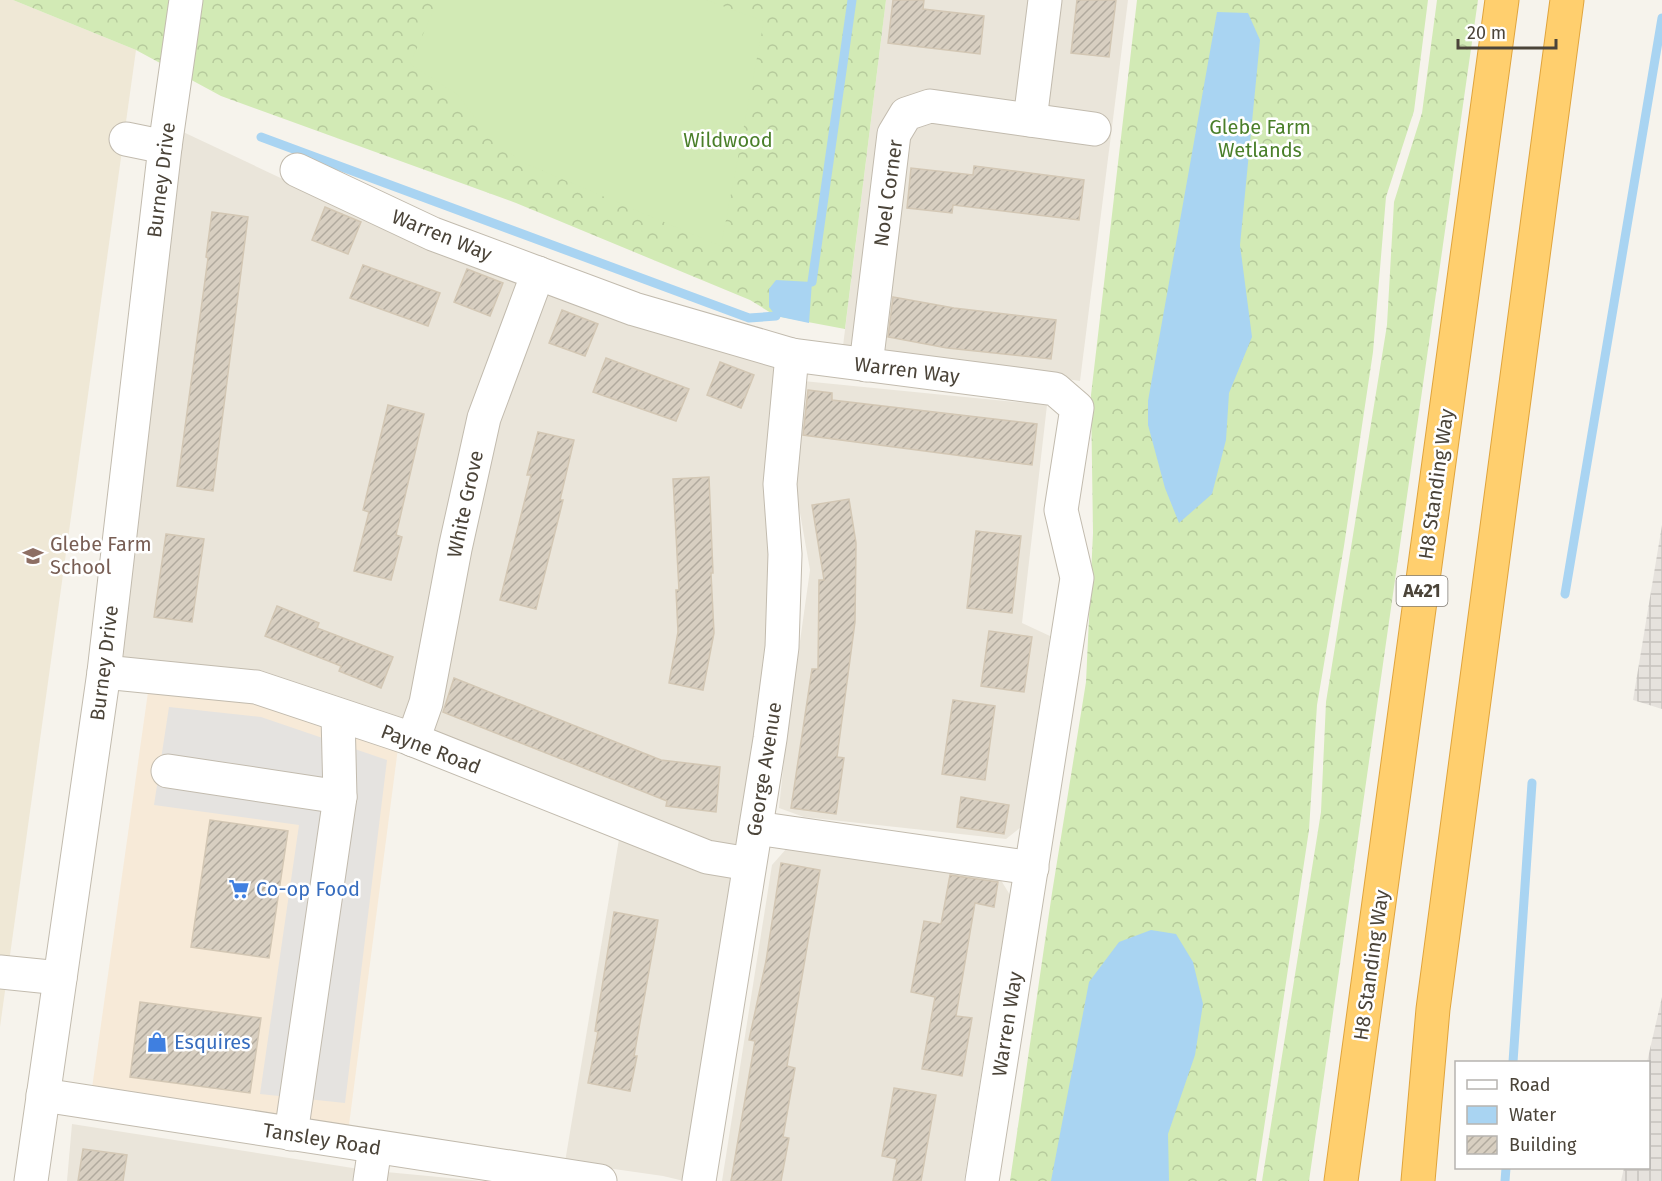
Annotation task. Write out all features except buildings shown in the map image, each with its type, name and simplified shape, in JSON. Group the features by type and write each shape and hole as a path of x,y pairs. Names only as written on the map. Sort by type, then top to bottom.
{"highway":[{"name":"H8 Standing Way","path":"1341,1181 1502,0"},
{"path":"1418,1181 1433,1009 1568,0"}],"street":[{"name":"Burney Drive","path":"31,1181 104,672 165,147 186,0"},
{"path":"1030,120 1045,0"},
{"name":"Noel Corner","path":"866,364 894,134 906,114 930,106 1095,129"},
{"path":"126,139 165,147"},
{"name":"Warren Way","path":"297,170 433,234 634,309 792,355 1055,389 1077,408 1061,510 1077,578 982,1181"},
{"name":"White Grove","path":"413,740 426,703 455,549 484,418 538,273"},
{"name":"George Avenue","path":"699,1181 770,739 782,647 785,554 780,484 792,355"},
{"name":"Payne Road","path":"104,672 256,687 413,740 707,857 749,864"},
{"path":"291,1134 340,797 338,714"},
{"path":"168,771 340,797"},
{"path":"756,828 1032,868"},
{"path":"0,972 60,978"},
{"name":"Tansley Road","path":"43,1095 600,1181"},
{"path":"370,1181 375,1147"}],"shaded area":[{"name":"Glebe Farm School","path":"0,0 13,0 136,50 0,1027"},
{"path":"886,0 1128,0 1080,381 843,346"},
{"path":"181,131 423,245 781,362 771,647 742,845 709,841 119,658"},
{"path":"803,381 1047,405 1022,623 1050,636 1021,827 1006,839 804,817 779,808 810,570 793,473"},
{"path":"1662,525 1662,709 1633,700"},
{"path":"149,685 258,698 398,748 349,1125 92,1088"},
{"path":"169,707 261,717 387,760 345,1103 260,1094 299,825 154,805"},
{"path":"620,833 737,875 684,1181 565,1162"},
{"path":"787,848 999,877 1010,895 964,1181 722,1181 772,865"},
{"path":"1662,997 1662,1181 1621,1181 1624,1169 1650,1169 1650,1061 1647,1061"},
{"path":"72,1124 359,1169 358,1181 67,1181"},
{"path":"386,1172 481,1181 385,1181"}],"green space":[{"name":"Wildwood","path":"13,0 886,0 845,329 776,316 750,300 516,203 221,96 136,50"},
{"path":"438,0 706,0 764,21 721,246 524,163 506,150 479,123 458,95 410,64"},
{"name":"Glebe Farm Wetlands","path":"1137,0 1428,0 1414,111 1386,197 1373,352 1317,705 1309,830 1256,1181 1010,1181 1052,893 1086,682 1093,533 1091,395"},
{"path":"1437,0 1478,0 1309,1181 1262,1181 1321,812 1326,702 1387,325 1394,202 1422,113"}],"water":[{"path":"1217,12 1248,13 1260,40 1240,245 1252,337 1229,393 1226,440 1212,494 1179,523 1165,488 1148,425 1148,401"},
{"path":"776,280 812,282 809,323 776,316 769,307 769,289"},
{"path":"1151,930 1176,934 1193,962 1203,1004 1195,1055 1168,1134 1169,1181 1051,1181 1089,982 1119,942"}],"waterway":[{"path":"812,282 852,0"},
{"path":"1565,594 1662,18"},
{"path":"261,137 749,318 776,316"},
{"path":"1513,1061 1532,783"},
{"path":"1505,1181 1506,1169"}],"place":[{"name":"Glebe Farm School","path":"33,556"},
{"name":"Co-op Food","path":"239,889"},
{"name":"Esquires","path":"157,1042"}]}
